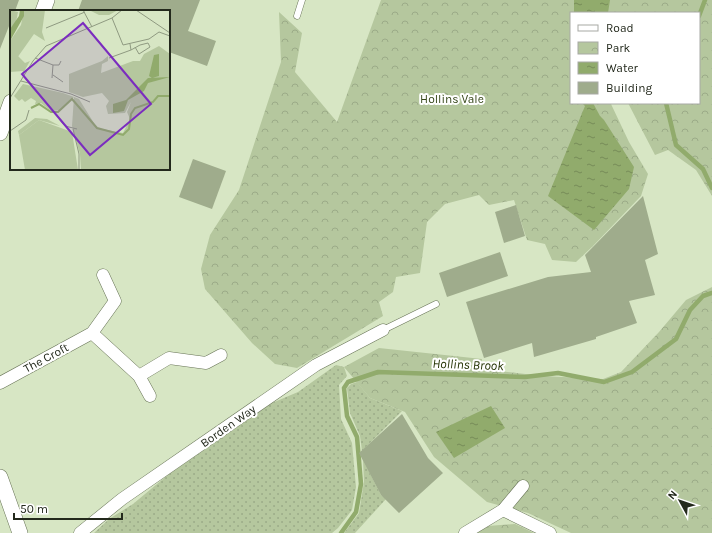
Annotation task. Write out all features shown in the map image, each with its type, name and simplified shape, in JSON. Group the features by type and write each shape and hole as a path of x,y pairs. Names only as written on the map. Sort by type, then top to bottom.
{"street":[{"path":"43,10 47,0"},
{"path":"0,133 10,105"},
{"name":"The Croft","path":"0,383 92,334 115,301 103,275"},
{"name":"Borden Way","path":"80,533 122,500 316,365 383,330"},
{"path":"92,334 139,376 150,396"},
{"path":"139,376 169,358 206,363 221,355"},
{"path":"0,477 20,533"},
{"path":"465,533 503,510 523,486"},
{"path":"503,510 550,533"}],"lane":[{"path":"297,16 302,0"},
{"path":"383,330 436,304"}],"green space":[{"name":"Hollins Vale","path":"381,0 712,0 712,196 696,170 668,150 655,155 629,104 700,104 700,12 570,12 570,104 611,104 629,142 648,174 641,196 576,262 552,260 545,244 527,240 514,200 489,205 479,195 445,204 427,222 420,273 396,277 393,292 379,302 383,316 297,368 275,364 252,343 205,289 201,269 210,235 239,190 281,62 279,12 302,33 295,72 337,122"},
{"path":"712,287 712,533 571,533 528,513 487,502 434,457 405,412 370,398 344,367 379,348 482,359 481,369 543,376 603,379 621,372 659,332 686,300"},
{"path":"336,365 344,367 347,376 339,385 341,419 352,443 356,487 352,510 338,528 332,533 94,533 109,519 133,504 169,474 272,403 298,392"},
{"path":"357,382 370,398 402,411 362,451 360,436 350,413 347,388 351,384"},
{"path":"363,460 381,495 386,499 355,533 344,533 359,513 364,482"},
{"path":"515,524 534,533 477,533 488,526"}],"water":[{"path":"574,0 610,0 608,12 574,12"},
{"path":"583,104 594,104 634,167 629,189 594,230 548,196 585,106"},
{"path":"491,406 505,428 454,458 436,432"}],"building":[{"path":"0,0 19,0 15,10 10,10 10,24 0,49"},
{"path":"82,0 200,0 188,31 216,41 207,66 170,52 170,10 78,10"},
{"path":"193,159 226,171 212,209 179,197"},
{"path":"643,196 658,254 645,260 655,295 629,301 637,323 596,337 596,339 534,357 532,343 484,358 466,302 548,277 591,272 585,255"},
{"path":"516,205 525,236 504,243 495,212"},
{"path":"500,252 508,276 447,297 439,273"},
{"path":"402,414 428,458 443,473 399,513 381,495 359,453"}],"waterway":[{"name":"Hollins Brook","path":"700,13 705,0"},
{"name":"Hollins Brook","path":"666,104 676,145 703,169 712,188"},
{"name":"Hollins Brook","path":"341,533 356,512 361,484 357,437 347,416 344,388 348,382 378,372 525,377 558,373 604,382 632,372 676,339 690,310 703,296 712,293"}]}
